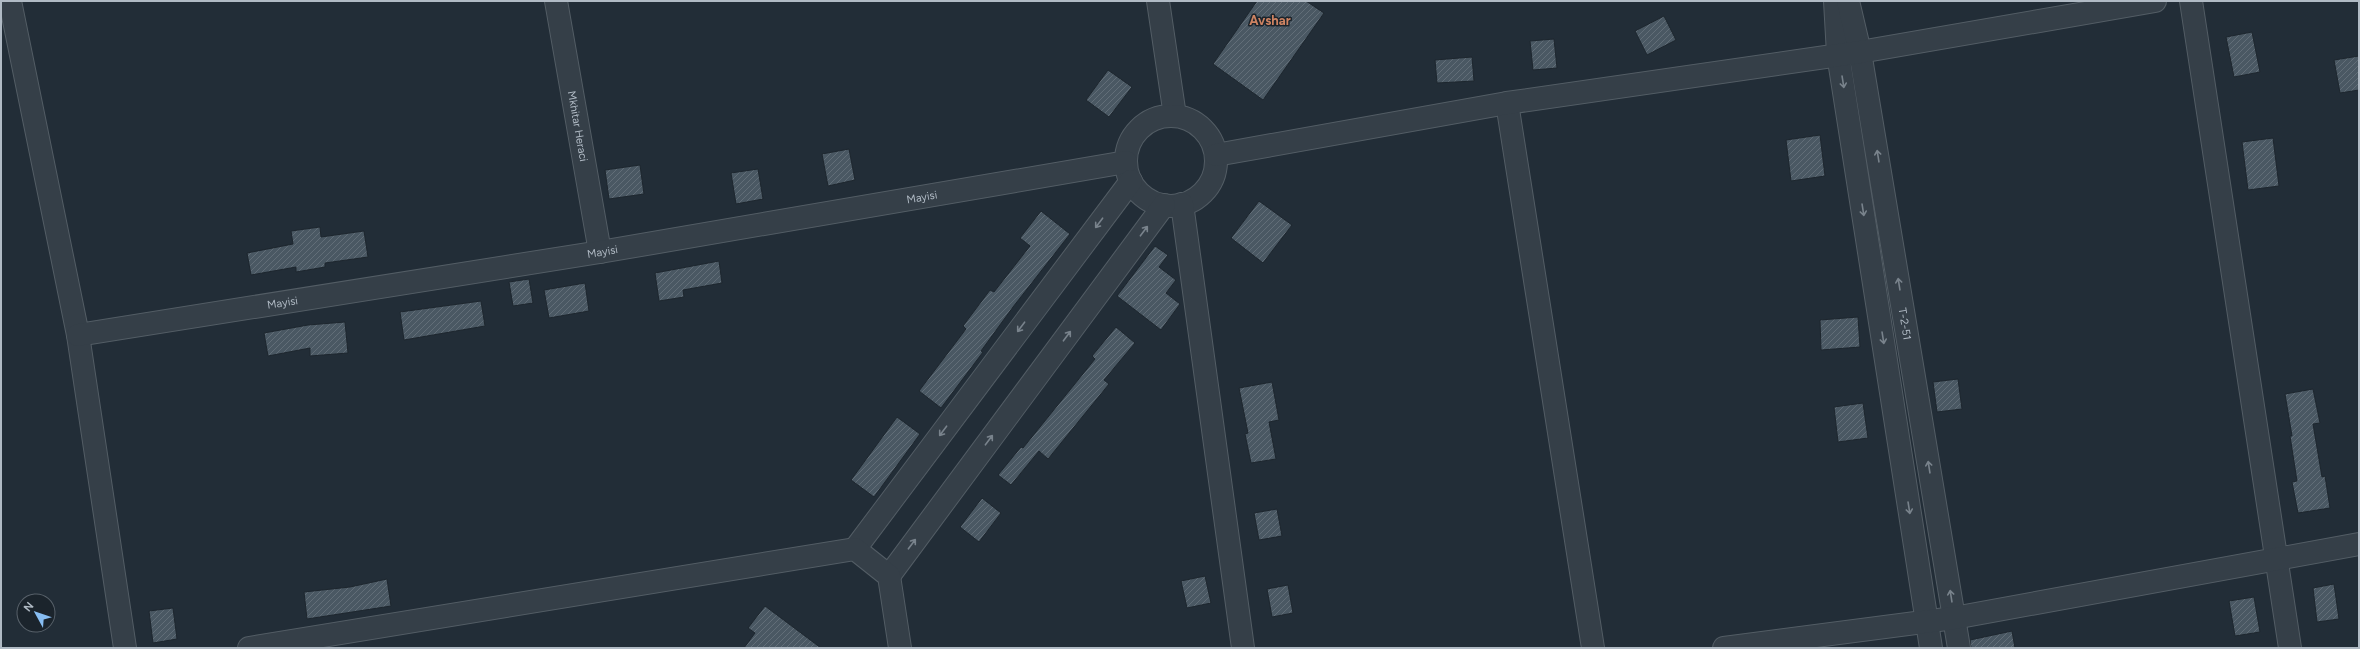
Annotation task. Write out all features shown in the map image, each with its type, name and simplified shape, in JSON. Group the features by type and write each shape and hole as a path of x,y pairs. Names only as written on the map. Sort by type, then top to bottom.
{"street":[{"path":"10,1 78,335 125,648"},
{"name":"Mkhitar Heraci","path":"556,1 600,252"},
{"path":"1158,1 1175,116"},
{"path":"1835,1 1838,54 1931,648"},
{"name":"T-2-51","path":"1848,1 1860,52 1959,648"},
{"path":"1216,155 1507,103 1860,52 2155,1"},
{"path":"2192,1 2290,648"},
{"path":"1507,103 1593,648"},
{"path":"1175,116 1190,120 1202,128 1211,140 1216,155 1215,168 1211,180 1204,191 1194,199 1173,205 1150,201 1139,192 1128,171 1128,147 1135,133 1146,123 1160,117 1175,116"},
{"path":"249,648 855,549 1128,171"},
{"name":"Mayisi","path":"78,335 600,252 1128,171"},
{"path":"889,576 1173,205"},
{"path":"1173,205 1243,648"},
{"path":"1724,648 1954,618 2359,544"},
{"path":"855,549 889,576 900,648"}],"building":[{"path":"1257,1 1306,1 1324,13 1263,100 1213,64"},
{"path":"1664,16 1676,40 1647,55 1635,31"},
{"path":"2252,32 2260,72 2234,77 2226,37"},
{"path":"1554,39 1557,68 1533,70 1530,41"},
{"path":"2359,56 2359,90 2340,93 2334,60"},
{"path":"1472,57 1474,81 1437,83 1435,60"},
{"path":"1108,70 1132,87 1109,117 1086,100"},
{"path":"1820,135 1825,176 1791,181 1786,140"},
{"path":"2273,138 2279,186 2248,190 2242,142"},
{"path":"849,149 855,180 828,186 822,154"},
{"path":"640,165 644,194 609,199 605,170"},
{"path":"758,169 763,199 736,204 731,173"},
{"path":"1259,201 1292,225 1263,263 1231,238"},
{"path":"1041,211 1070,234 1013,307 981,351 983,352 941,408 919,391 966,329 963,326 990,290 994,292 1030,246 1020,238"},
{"path":"320,227 321,237 364,231 368,257 325,263 325,267 296,272 296,267 251,275 247,253 293,244 291,231"},
{"path":"1155,246 1168,255 1159,267 1176,280 1166,293 1180,304 1161,330 1117,296"},
{"path":"719,261 722,283 683,290 684,297 659,301 655,273"},
{"path":"529,279 533,303 513,306 509,282"},
{"path":"585,283 589,311 549,318 544,290"},
{"path":"481,301 485,326 404,340 400,312"},
{"path":"1858,317 1860,347 1821,350 1820,320"},
{"path":"345,322 348,353 310,356 310,348 268,356 264,333 308,325"},
{"path":"1116,327 1135,343 1104,380 1109,384 1048,459 1039,451 1011,485 998,475 1021,447 1023,448 1095,359 1092,356"},
{"path":"1958,379 1962,409 1937,412 1933,382"},
{"path":"1272,382 1279,420 1269,422 1276,459 1251,463 1245,434 1248,433 1239,388"},
{"path":"2313,389 2320,423 2313,424 2322,477 2325,476 2330,508 2298,513 2292,482 2297,481 2285,394"},
{"path":"1863,403 1868,438 1838,442 1834,407"},
{"path":"897,417 920,434 874,497 851,480"},
{"path":"982,498 1001,513 979,542 960,527"},
{"path":"1277,509 1282,536 1259,540 1254,513"},
{"path":"1205,576 1211,603 1187,608 1181,581"},
{"path":"387,579 391,606 307,619 304,592 350,587"},
{"path":"2334,584 2339,619 2317,622 2313,588"},
{"path":"1288,585 1293,613 1272,617 1267,589"},
{"path":"2254,597 2260,632 2235,636 2229,601"},
{"path":"765,606 821,648 744,648 755,633 748,628"},
{"path":"173,608 177,639 153,643 149,611"},
{"path":"2012,631 2015,648 1971,648 1970,640"}],"district":[{"name":"Avshar","path":"1270,20"}]}
